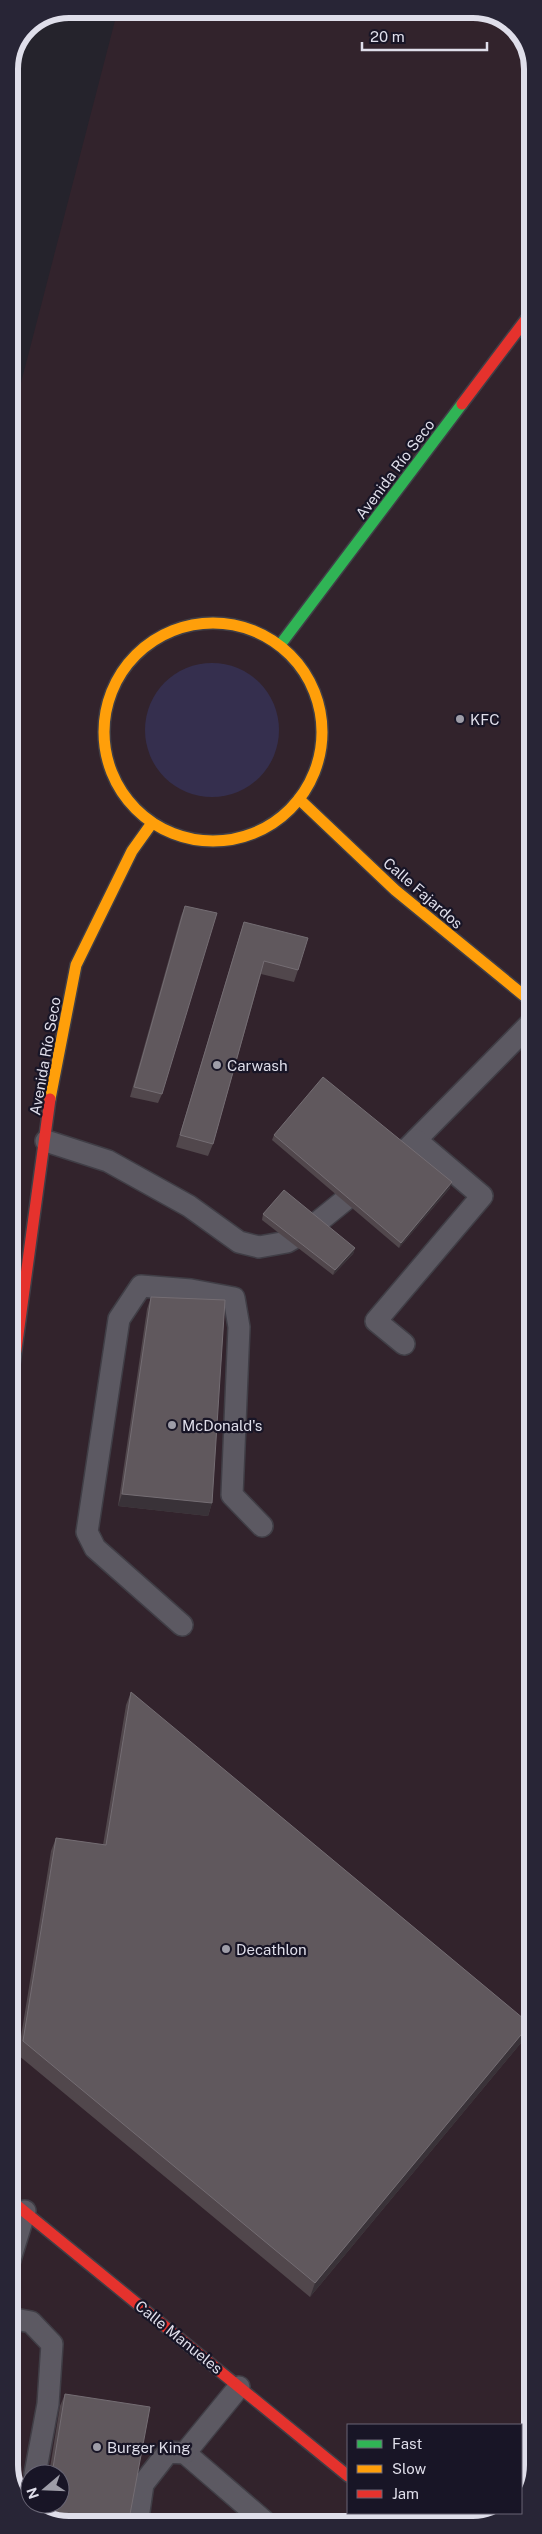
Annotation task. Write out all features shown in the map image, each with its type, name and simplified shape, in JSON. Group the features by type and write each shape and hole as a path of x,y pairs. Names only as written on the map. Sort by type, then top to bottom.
{"street":[{"name":"Avenida Río Seco","path":"280,646 524,322"},
{"path":"215,623 250,629 280,646 304,671 318,702 322,736 316,769 300,799 283,816 264,829 242,838 219,842 196,840 173,834 152,823 127,799 110,768 104,734 109,699 124,668 149,643 180,628 215,623"},
{"name":"Calle Fajardos","path":"300,799 395,890 524,996"},
{"name":"Avenida Río Seco","path":"18,1338 53,1079 76,966 132,851 152,823"},
{"name":"Calle Manueles","path":"18,2206 347,2475"}],"lane":[{"path":"46,1141 108,1161 188,1206 239,1242 259,1246 287,1242 308,1230 403,1153 524,1030"},
{"path":"404,1344 376,1321 482,1196 416,1140"},
{"path":"182,1625 95,1548 87,1532 119,1319 142,1286 191,1290 234,1298 239,1327 232,1494 262,1526"},
{"path":"18,2320 30,2322 52,2344 48,2404 37,2464"},
{"path":"185,2453 239,2387"},
{"path":"138,2516 143,2484 168,2452 185,2453 258,2516"}],"shaded area":[{"path":"116,18 484,18 499,24 512,35 518,43 524,58 524,2476 522,2482 522,2424 347,2424 347,2514 490,2514 484,2516 55,2515 52,2514 70,2514 70,2464 20,2464 20,2482 18,2466 18,394"},
{"path":"212,663 238,668 260,682 274,704 279,730 274,756 260,778 238,792 212,797 186,792 164,778 150,756 145,730 150,704 164,682 186,668"}],"building":[{"path":"185,906 217,913 162,1094 134,1087"},
{"name":"Carwash","path":"244,922 308,938 298,970 264,961 213,1144 180,1135"},
{"path":"323,1077 452,1182 401,1243 274,1135"},
{"path":"284,1190 355,1248 335,1270 263,1214"},
{"path":"151,1297 225,1300 212,1503 122,1494"},
{"name":"Decathlon","path":"131,1692 524,2019 524,2031 315,2283 23,2041 56,1838 106,1845"},
{"name":"Burger King","path":"65,2394 150,2407 130,2516 52,2514 70,2514 70,2464 54,2464"}],"traffic: fast":[{"path":"280,645 462,404"}],"traffic: slow":[{"path":"213,623 234,625 255,632 264,636 290,655 309,681 313,690 320,711 322,732 320,753 313,774 309,783 290,809 264,828 255,832 234,839 213,841 192,839 171,832 162,828 136,809 117,783 113,774 106,753 104,732 106,711 113,690 117,681 136,655 162,636 171,632 192,625 213,623"},
{"path":"299,799 395,890 524,996"},
{"path":"50,1099 76,965 132,851 152,823"}],"traffic: jam":[{"path":"462,404 524,322"},
{"path":"18,1335 50,1099"},
{"path":"18,2206 347,2475"}],"place":[{"name":"KFC","path":"460,719"},
{"name":"Carwash","path":"217,1065"},
{"name":"McDonald's","path":"172,1425"},
{"name":"Decathlon","path":"226,1949"},
{"name":"Burger King","path":"97,2447"}]}
